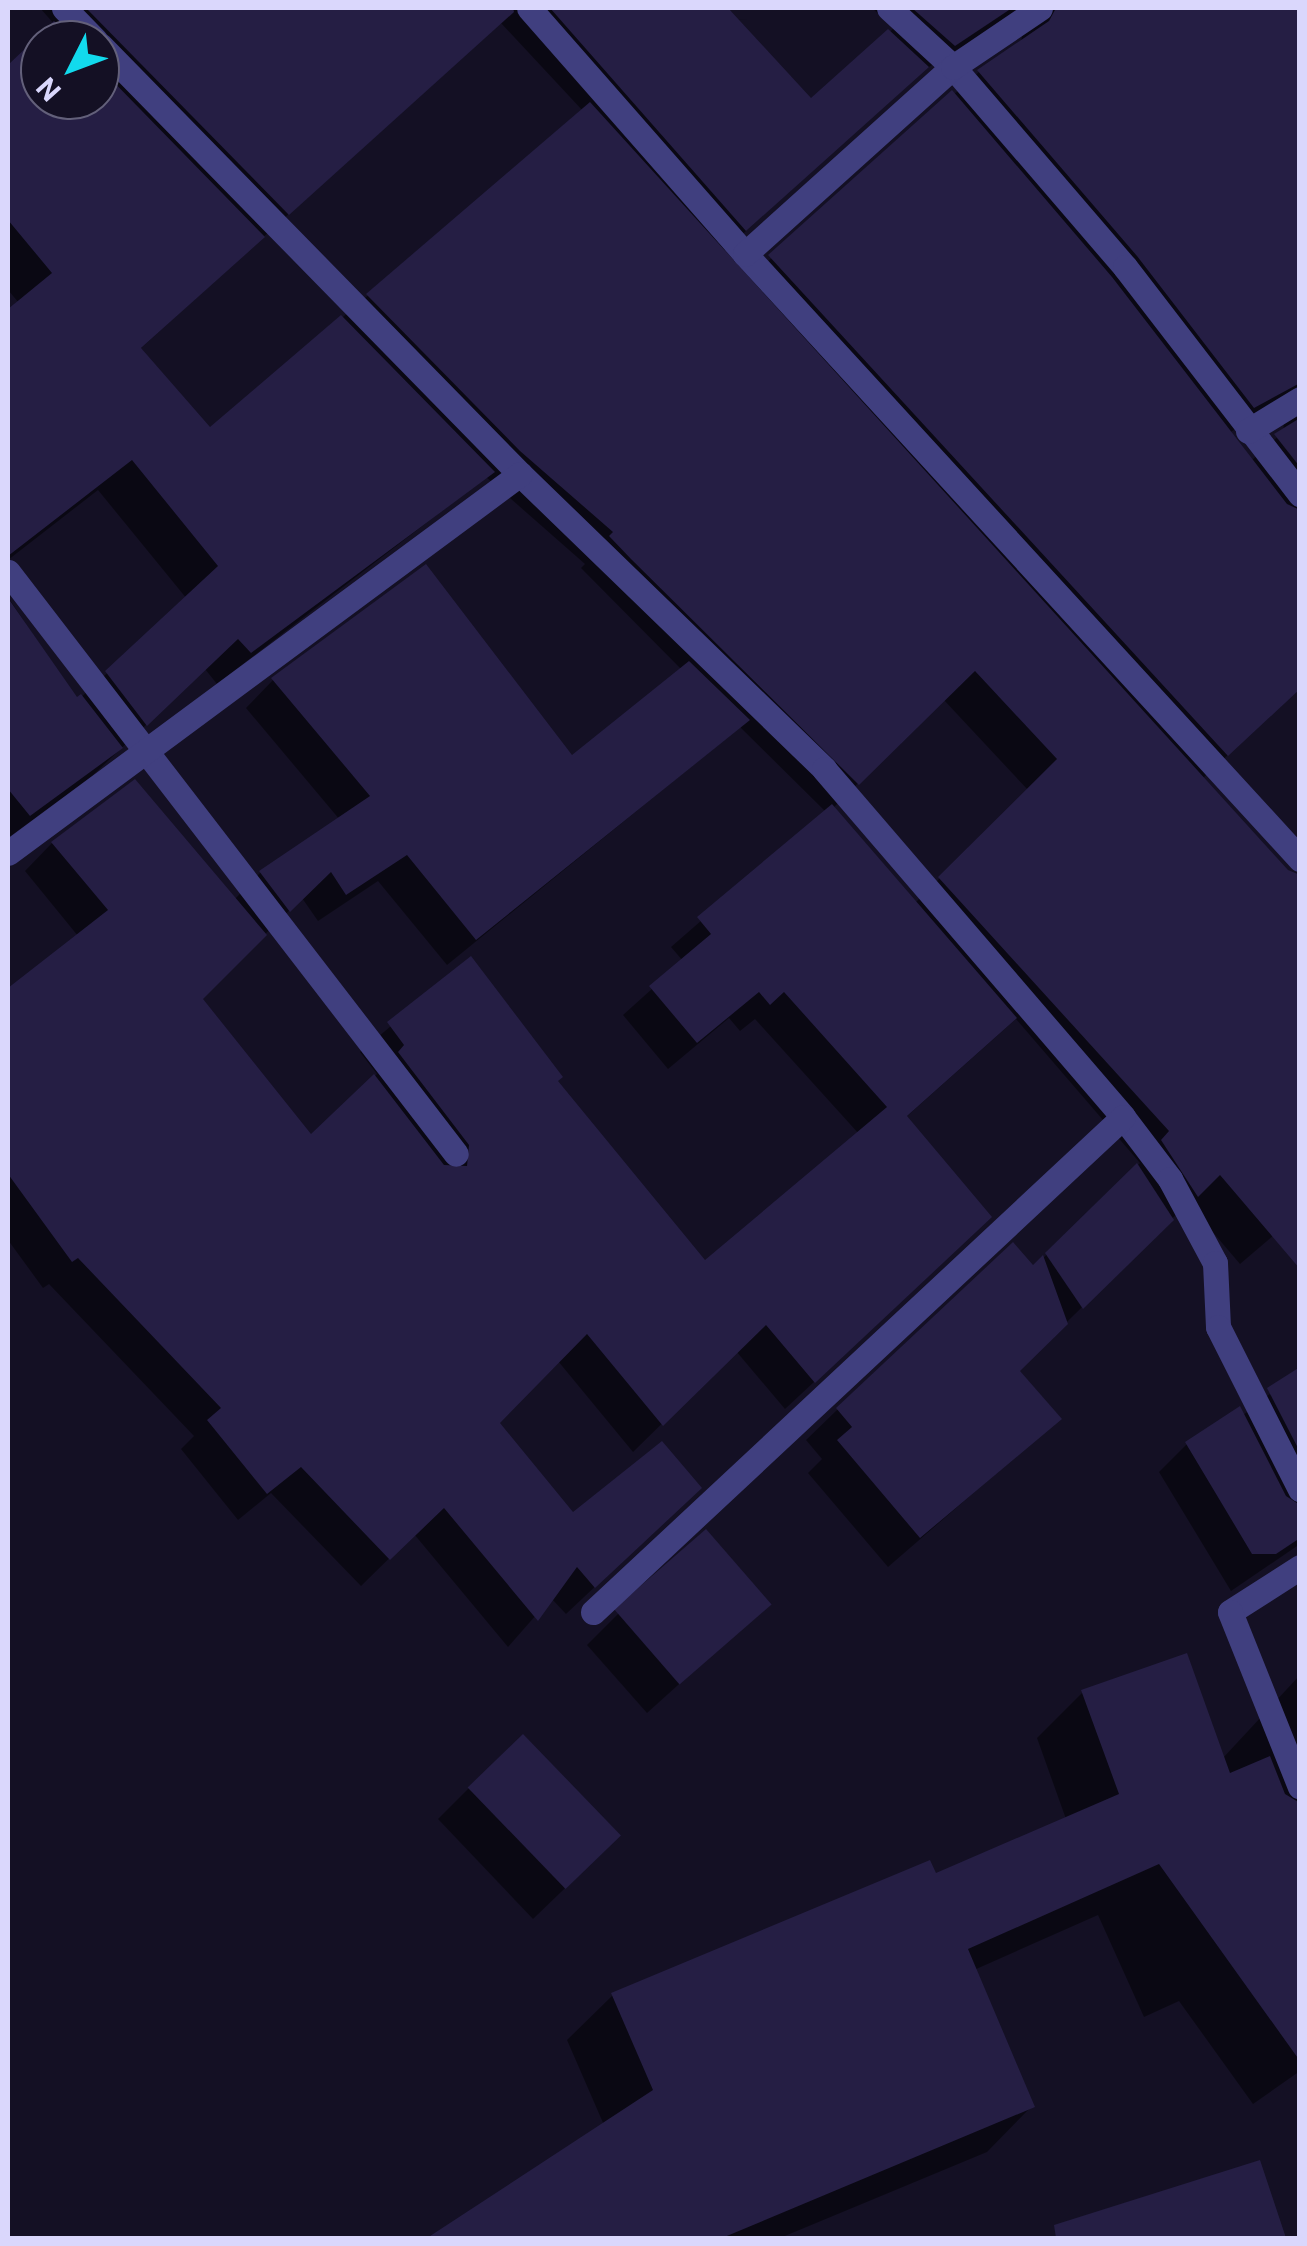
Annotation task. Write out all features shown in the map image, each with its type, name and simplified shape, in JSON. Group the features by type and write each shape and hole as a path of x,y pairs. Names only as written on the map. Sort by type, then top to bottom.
{"street":[{"path":"530,8 745,254 1300,859"},
{"path":"889,8 952,67 1125,266 1300,494"},
{"path":"745,254 952,67 1040,8"},
{"path":"120,65 520,474 824,769 1124,1117 1170,1179 1215,1263 1218,1328 1300,1489"},
{"path":"1248,431 1300,399"},
{"path":"8,854 520,474"},
{"path":"8,572 456,1154"},
{"path":"593,1612 1124,1117"},
{"path":"1300,1567 1268,1581 1230,1612 1300,1787"}],"building":[{"path":"86,8 513,8 514,12 289,215 120,43 120,20 98,20"},
{"path":"550,8 728,8 811,98 888,29 929,67 746,231"},
{"path":"912,8 1012,8 955,46"},
{"path":"1056,8 1300,8 1300,383 1254,408 1137,256 977,70 1049,21"},
{"path":"20,54 20,120 120,120 120,88 265,237 141,348 210,427 341,315 495,472 251,653 238,639 147,726 105,671 218,566 132,460 8,556 8,309 52,273 8,220 8,65"},
{"path":"952,90 1112,277 1287,504 1300,510 1300,689 1228,756 768,255"},
{"path":"590,102 1288,870 1300,875 1300,1269 1220,1175 1198,1197 1161,1140 1169,1131 938,877 1057,759 975,671 859,785 631,559 609,536 613,532 520,451 366,294"},
{"path":"1300,418 1300,467 1274,434"},
{"path":"426,564 572,755 689,661 750,720 476,940 407,855 346,895 331,872 290,912 259,871 370,796 271,678"},
{"path":"8,598 77,697 81,694 123,748 30,816 8,789"},
{"path":"135,779 267,935 203,999 311,1134 374,1074 444,1165 467,1166 469,1145 398,1052 404,1045 387,1022 471,956 563,1077 558,1081 705,1260 887,1107 784,992 770,1005 759,992 697,1043 649,986 711,934 697,917 832,804 1017,1018 907,1116 992,1217 815,1383 766,1325 663,1426 587,1334 500,1423 573,1512 662,1441 702,1488 595,1588 577,1567 538,1621 444,1508 390,1560 301,1467 267,1494 207,1420 221,1408 78,1258 72,1262 8,1174 8,988 108,910 51,842"},
{"path":"1137,1163 1174,1220 1083,1309 1045,1253"},
{"path":"1013,1242 1033,1265 1043,1255 1068,1324 1020,1371 1062,1419 920,1538 837,1440 852,1427 836,1408"},
{"path":"1300,1367 1300,1452 1267,1388"},
{"path":"1240,1406 1286,1496 1300,1505 1300,1538 1276,1554 1252,1554 1185,1442"},
{"path":"706,1529 772,1604 680,1685 614,1609"},
{"path":"1187,1653 1230,1773 1270,1756 1285,1794 1300,1803 1300,2061 1159,1864 968,1949 1035,2107 722,2238 427,2238 653,2090 611,1993 930,1860 936,1873 1119,1794 1081,1690"},
{"path":"523,1734 621,1835 566,1889 468,1787"},
{"path":"1260,2160 1286,2238 1056,2238 1054,2225"}]}
